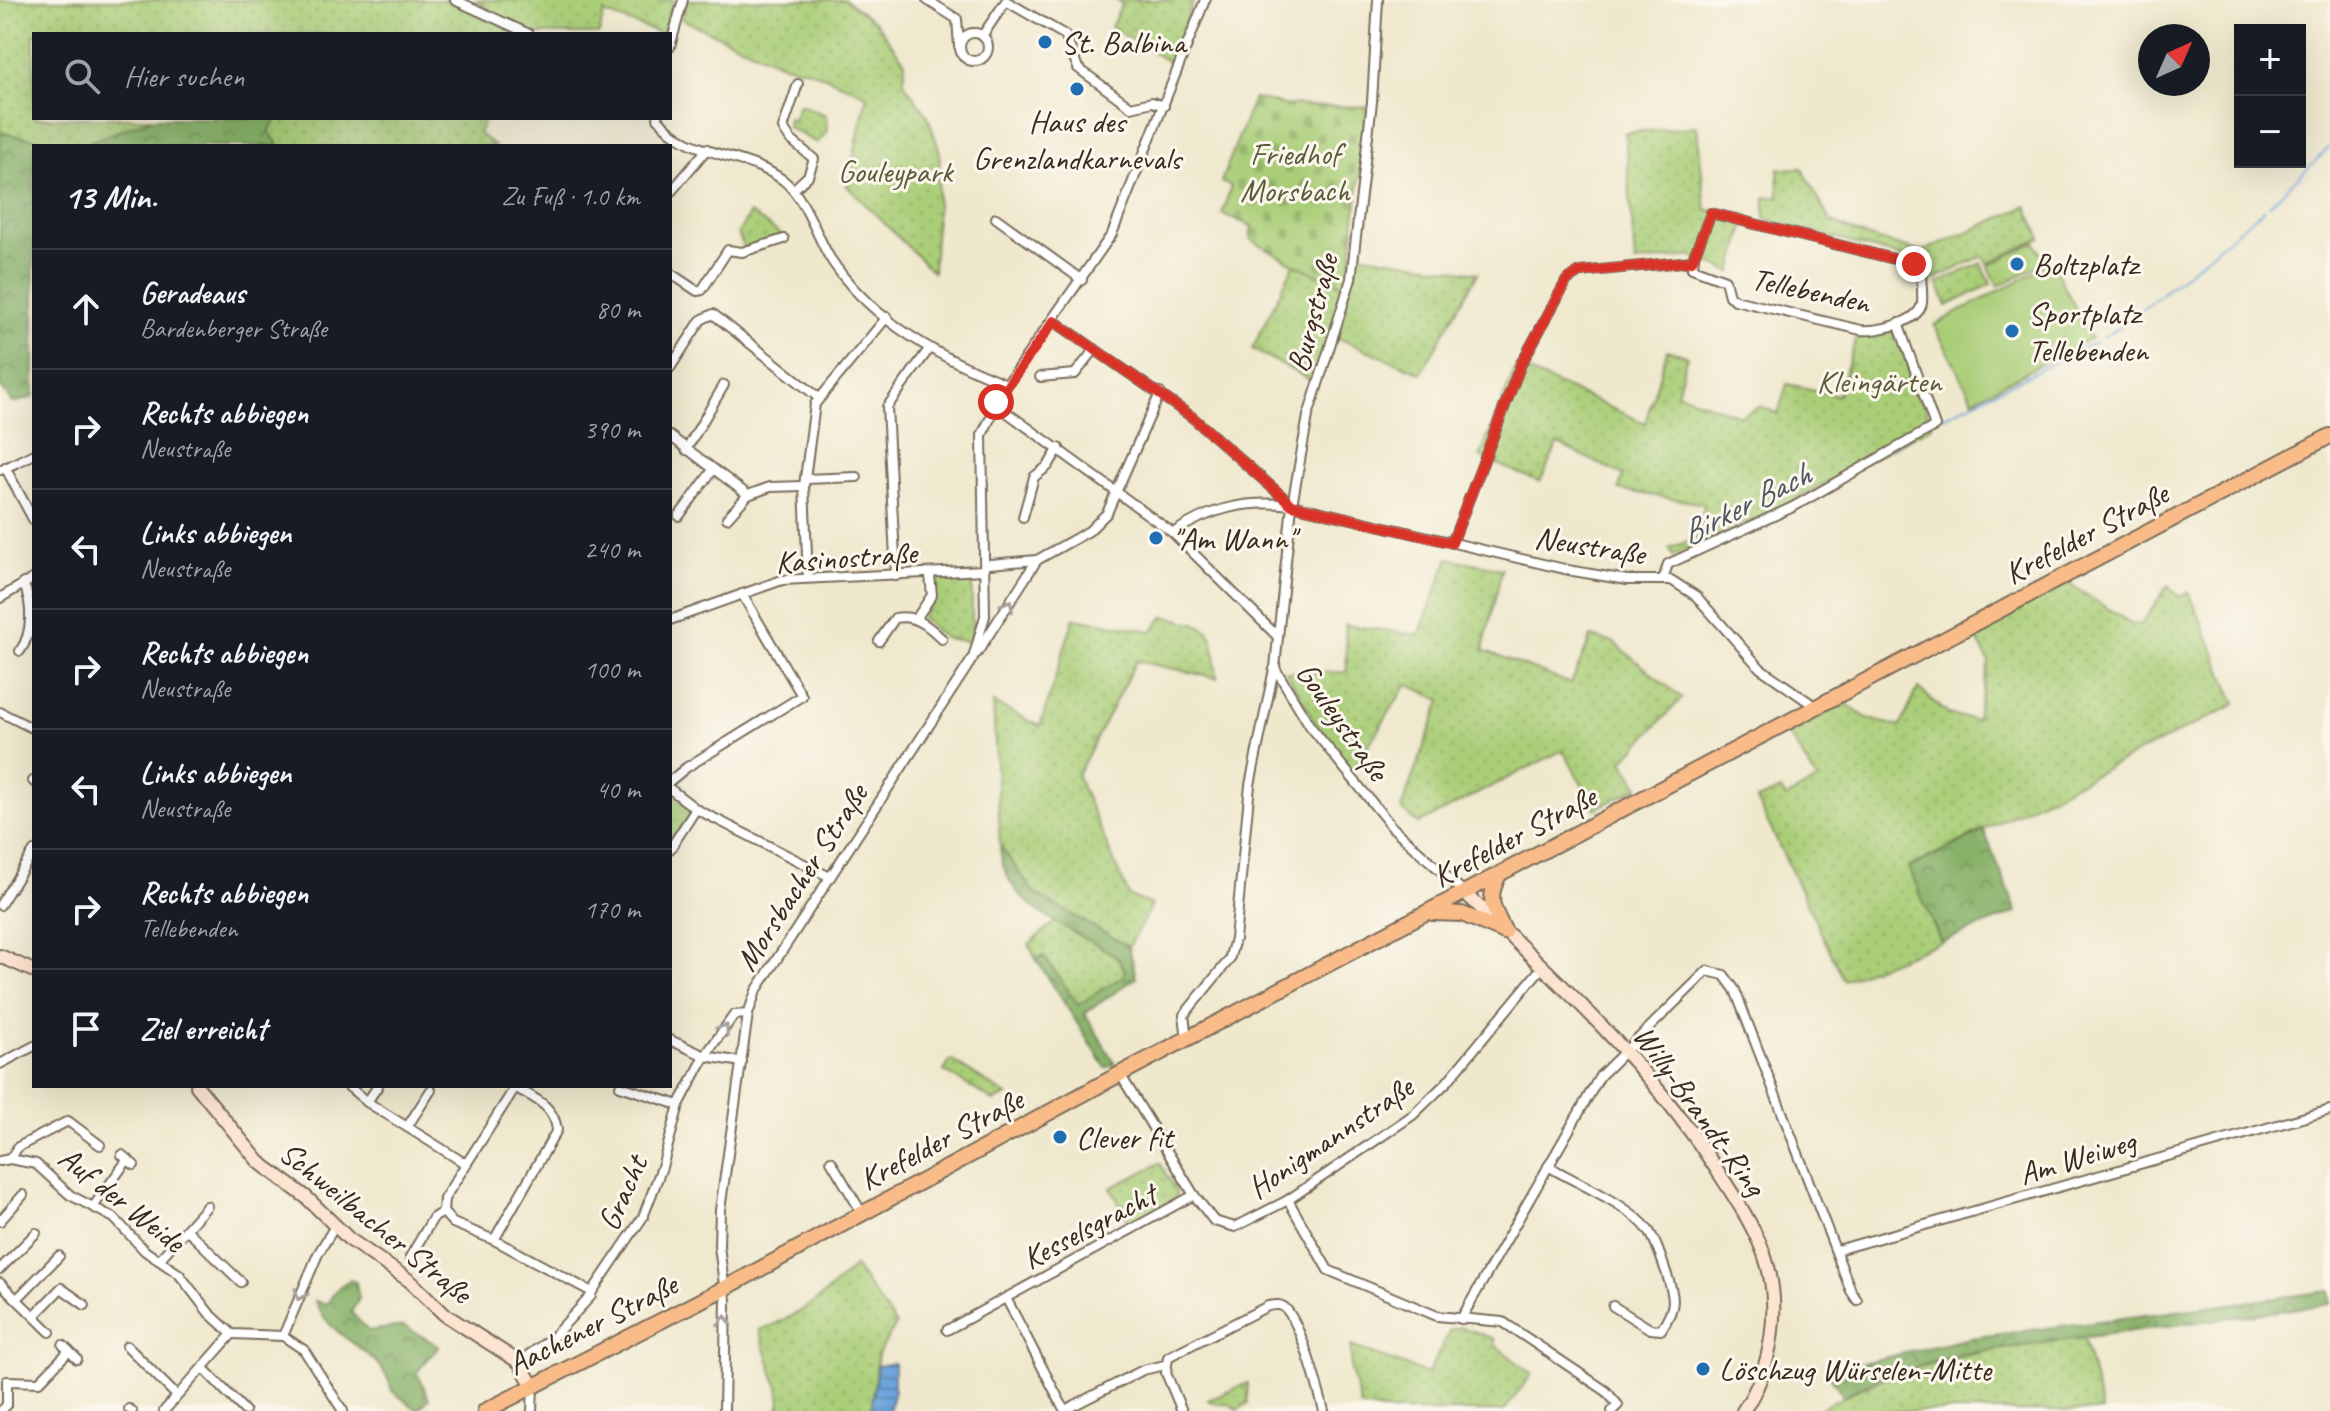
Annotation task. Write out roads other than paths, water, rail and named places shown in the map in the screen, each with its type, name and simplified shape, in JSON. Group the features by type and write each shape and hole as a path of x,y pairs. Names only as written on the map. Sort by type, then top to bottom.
{"main road":[{"name":"Krefelder Straße","path":"725,1288 1120,1074 2330,436"},
{"path":"1499,875 1489,895 1505,932"},
{"name":"Willy-Brandt-Ring","path":"1464,892 1625,1049 1698,1141 1749,1221 1764,1256 1772,1287 1769,1347 1764,1368 1743,1411"},
{"path":"1427,913 1462,914 1505,932"},
{"path":"0,956 32,970"},
{"name":"Schweilbacher Straße","path":"199,1088 244,1148 306,1197 335,1226 410,1281 444,1314 519,1362 533,1386"},
{"name":"Aachener Straße","path":"485,1411 725,1288"}],"street":[{"path":"455,0 525,32"},
{"path":"672,40 683,0"},
{"path":"927,0 957,19 980,35 988,48 980,60 965,59 959,46 957,19"},
{"name":"Morsbacher Straße","path":"973,658 985,616 987,567 982,435 1007,384 1112,234 1205,0"},
{"name":"Burgstraße","path":"1278,637 1292,505 1308,416 1351,279 1372,102 1378,0"},
{"path":"980,35 1006,1 1065,35 1078,68 1098,81 1104,91 1131,107 1152,102 1164,106"},
{"path":"959,46 968,34 980,35"},
{"path":"793,190 808,176 814,159 790,139 783,128 798,84"},
{"path":"660,120 669,131 778,177 793,190 846,281 929,349 970,371 1007,384"},
{"path":"672,191 707,149"},
{"name":"Tellebenden","path":"1711,213 1919,267 1922,305 1916,313 1898,323 1871,331 1861,330 1735,300 1729,296 1725,280 1692,268 1694,259 1711,213"},
{"path":"996,218 1082,280"},
{"path":"672,274 697,291 702,290 728,250 742,252 784,239"},
{"path":"1452,543 1521,364 1567,280 1580,272 1694,259"},
{"path":"672,365 709,313 732,327 819,398"},
{"path":"808,578 805,482 813,414 819,398 887,317"},
{"name":"Neustraße","path":"1054,321 1160,393 1292,505 1610,577 1663,579 1689,589 1760,668 1816,708"},
{"name":"Tellebenden","path":"1663,579 1668,564 1793,507 1935,426 1898,323"},
{"path":"896,576 887,407 929,349"},
{"path":"1040,377 1075,374 1095,349"},
{"path":"686,450 724,385"},
{"name":"Morsbacher Straße","path":"987,567 1042,558 1089,531 1107,513 1160,393"},
{"name":"Gouleystraße","path":"1009,414 1173,533 1278,637 1275,668 1310,726 1392,827 1464,892"},
{"path":"672,438 748,495"},
{"path":"1023,517 1034,477 1048,466 1059,448"},
{"path":"32,455 2,469 32,518"},
{"path":"679,516 713,470"},
{"path":"727,518 748,495 770,487 857,477"},
{"path":"1173,533 1195,518 1242,503 1292,505"},
{"name":"Morsbacher Straße","path":"724,1411 725,1288 719,1246 720,1210 748,1014 761,980 828,876 1042,558"},
{"name":"Kasinostraße","path":"672,619 782,580 930,576 987,567"},
{"path":"916,619 932,595 930,576"},
{"path":"0,598 32,579"},
{"path":"20,651 26,643 30,608 23,583"},
{"path":"672,779 802,696 742,594"},
{"path":"879,641 895,618 916,619 942,639"},
{"path":"1187,1040 1184,1015 1228,962 1235,939 1250,785 1275,668"},
{"path":"0,712 32,728"},
{"path":"672,791 696,809 828,876"},
{"path":"672,846 696,809"},
{"path":"0,905 32,854"},
{"name":"Honigmannstraße","path":"1120,1074 1194,1195 1214,1221 1235,1227 1288,1200 1413,1115 1433,1097 1543,966"},
{"path":"1461,1319 1600,1076 1707,971 1724,975 1735,990 1857,1300"},
{"name":"Gracht","path":"519,1362 552,1338 592,1294 634,1235 648,1206 679,1105 705,1056 734,1015 748,1014"},
{"path":"672,1041 705,1056 742,1062"},
{"path":"0,1064 32,1047"},
{"path":"350,1088 367,1102 466,1164"},
{"path":"367,1102 377,1088"},
{"path":"515,1088 444,1199 443,1212 453,1223 494,1240 592,1294"},
{"path":"494,1240 557,1130 548,1107 519,1088"},
{"path":"626,1088 679,1105"},
{"path":"407,1127 431,1090"},
{"name":"Am Weiweg","path":"1837,1250 2330,1110"},
{"path":"10,1159 18,1147 68,1121 100,1145"},
{"name":"Auf der Weide","path":"0,1161 10,1159 36,1164 70,1195 114,1218 145,1251 179,1274 209,1313 232,1334"},
{"path":"93,1207 128,1160"},
{"path":"831,1161 862,1213"},
{"path":"1548,1166 1631,1215 1649,1231 1657,1247 1672,1291 1674,1310 1661,1330 1650,1329 1613,1306"},
{"path":"0,1221 23,1195"},
{"name":"Kesselsgracht","path":"947,1330 1194,1195"},
{"path":"1288,1200 1328,1270 1437,1316 1510,1325 1606,1391 1615,1408"},
{"path":"159,1260 188,1231 207,1206"},
{"path":"410,1257 433,1218 443,1212"},
{"path":"283,1336 318,1254 335,1226"},
{"path":"188,1231 241,1282"},
{"path":"0,1269 36,1233"},
{"path":"17,1299 59,1256"},
{"path":"0,1283 50,1332"},
{"path":"34,1316 61,1288 85,1305"},
{"name":"Kesselsgracht","path":"1006,1298 1065,1410"},
{"path":"1182,1411 1165,1365 1168,1357 1176,1350 1278,1304 1286,1309 1293,1323 1324,1411"},
{"path":"164,1411 232,1334 283,1336 304,1350 343,1411"},
{"path":"127,1346 177,1396"},
{"path":"1,1411 7,1405 3,1378 39,1382 66,1348 77,1359"},
{"path":"1065,1410 1143,1370 1165,1365"},
{"path":"204,1369 245,1411"},
{"path":"532,1411 533,1386"}],"water":[{"path":"894,1363 894,1391 889,1411 871,1411 877,1366"}],"waterway":[{"name":"Birker Bach","path":"2269,205 2330,147"},
{"name":"Birker Bach","path":"2104,337 2129,321 2264,209"},
{"name":"Birker Bach","path":"1943,417 2096,342"},
{"name":"Birker Bach","path":"1882,451 1909,436"},
{"name":"Birker Bach","path":"1839,475 1878,453"},
{"name":"Birker Bach","path":"1709,550 1776,519"}],"place":[{"name":"St. Balbina","path":"1045,42"},
{"name":"Haus des Grenzlandkarnevals","path":"1077,89"},
{"name":"Boltzplatz","path":"2017,264"},
{"name":"Sportplatz Tellebenden","path":"2012,331"},
{"name":"\"Am Wann\"","path":"1156,538"},
{"name":"Clever fit","path":"1060,1137"},
{"name":"Löschzug Würselen-Mitte","path":"1703,1369"}],"park label":[{"name":"Gouleypark","path":"895,171"},
{"name":"Friedhof Morsbach","path":"1295,172"},
{"name":"Kleingärten","path":"1879,381"}]}
